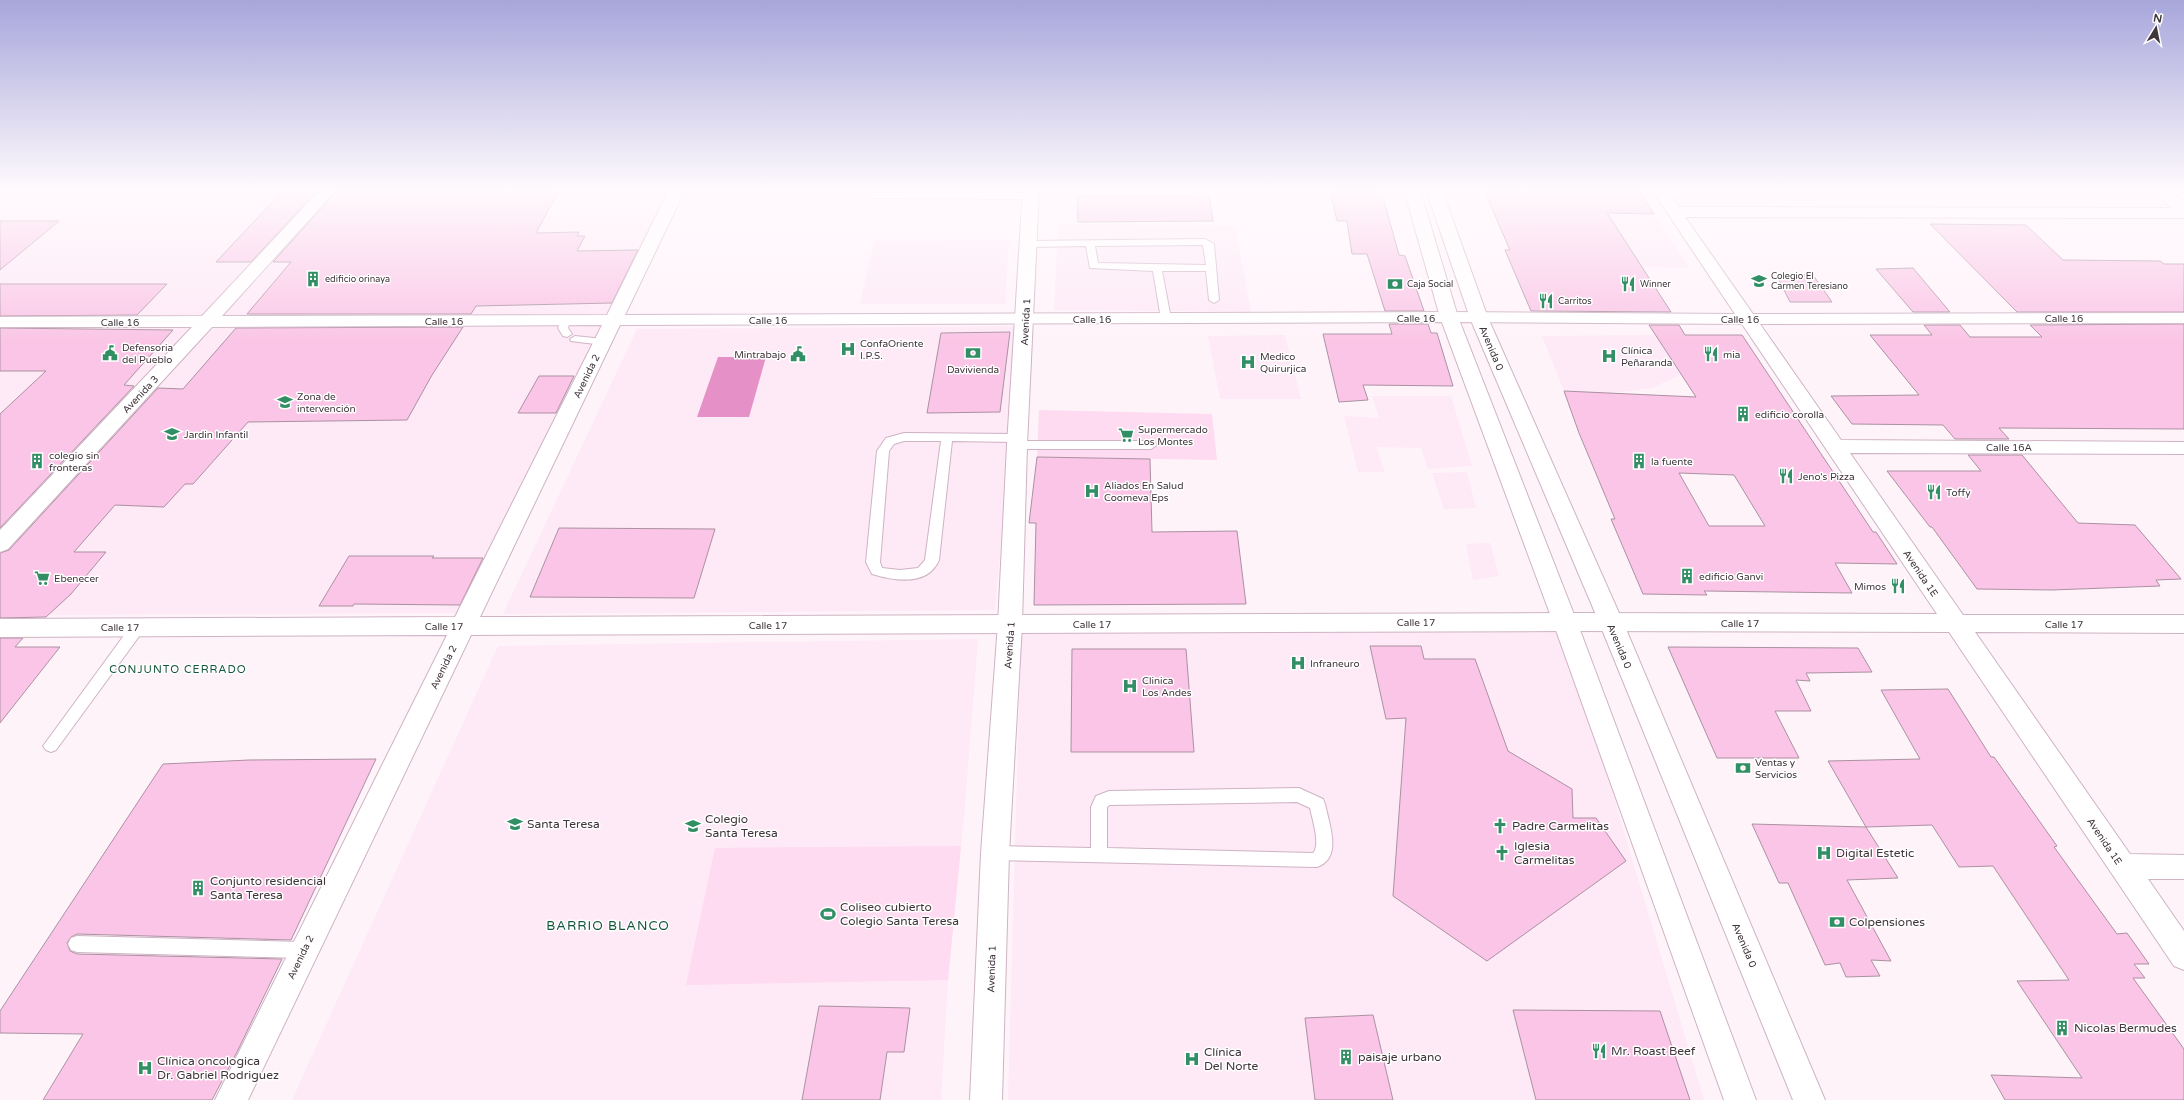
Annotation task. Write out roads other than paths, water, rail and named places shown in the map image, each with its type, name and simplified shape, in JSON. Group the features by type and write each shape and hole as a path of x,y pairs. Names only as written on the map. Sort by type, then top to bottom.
{"street":[{"name":"Avenida 3","path":"0,544 282,241"},
{"name":"Avenida 2","path":"231,1100 652,241"},
{"path":"1427,241 1449,317 1565,622 1740,1100"},
{"name":"Avenida 0","path":"1452,241 1479,318 1611,622 1809,1100"},
{"name":"Avenida 1E","path":"1694,241 2184,956"},
{"name":"Avenida 1","path":"986,1100 995,853 1010,624 1017,442 1028,244"},
{"name":"Calle 16","path":"0,322 208,321 569,332 613,321 1449,317 1747,319 2184,318"},
{"name":"Calle 16A","path":"1834,446 2184,448"},
{"name":"Calle 17","path":"0,628 1565,622 2184,624"},
{"path":"2122,866 2184,867"}],"lane":[{"path":"1028,244 1205,242 1209,244 1214,300"},
{"path":"1090,243 1093,266 1211,268"},
{"path":"1157,268 1166,319"},
{"path":"569,332 602,342"},
{"path":"946,437 932,560 929,568 922,572 888,575 877,571 873,562 882,451 890,441 904,437 946,437 1017,442 1151,445"},
{"path":"51,746 138,627"},
{"path":"995,853 1099,854 1316,860 1324,852 1325,843 1317,804 1298,795 1109,798 1102,801 1099,806 1099,854"},
{"path":"77,944 304,950"}],"place":[{"name":"edificio orinaya","path":"313,279"},
{"name":"Colegio El Carmen Teresiano","path":"1759,281"},
{"name":"Caja Social","path":"1395,284"},
{"name":"Winner","path":"1628,284"},
{"name":"Carritos","path":"1546,301"},
{"name":"ConfaOriente I.P.S.","path":"848,349"},
{"name":"Defensoria del Pueblo","path":"110,353"},
{"name":"Davivienda","path":"973,353"},
{"name":"Mintrabajo","path":"798,354"},
{"name":"mia","path":"1711,354"},
{"name":"Clínica Peñaranda","path":"1609,356"},
{"name":"Medico Quirurjica","path":"1248,362"},
{"name":"Zona de intervención","path":"285,402"},
{"name":"edificio corolla","path":"1743,414"},
{"name":"Jardin Infantil","path":"172,434"},
{"name":"Supermercado Los Montes","path":"1126,435"},
{"name":"colegio sin fronteras","path":"37,461"},
{"name":"la fuente","path":"1639,461"},
{"name":"Jeno's Pizza","path":"1786,476"},
{"name":"Aliados En Salud Coomeva Eps","path":"1092,491"},
{"name":"Toffy","path":"1934,492"},
{"name":"edificio Ganvi","path":"1687,576"},
{"name":"Ebenecer","path":"42,578"},
{"name":"Mimos","path":"1898,586"},
{"name":"Infraneuro","path":"1298,663"},
{"name":"Clinica Los Andes","path":"1130,686"},
{"name":"Ventas y Servicios","path":"1743,768"},
{"name":"Santa Teresa","path":"515,824"},
{"name":"Colegio Santa Teresa","path":"693,826"},
{"name":"Padre Carmelitas","path":"1500,826"},
{"name":"Iglesia Carmelitas","path":"1502,853"},
{"name":"Digital Estetic","path":"1824,853"},
{"name":"Conjunto residencial Santa Teresa","path":"198,888"},
{"name":"Coliseo cubierto Colegio Santa Teresa","path":"828,914"},
{"name":"Colpensiones","path":"1837,922"},
{"name":"Nicolas Bermudes","path":"2062,1028"},
{"name":"Mr. Roast Beef","path":"1599,1051"},
{"name":"paisaje urbano","path":"1346,1057"},
{"name":"Clínica Del Norte","path":"1192,1059"},
{"name":"Clínica oncologica Dr. Gabriel Rodriguez","path":"145,1068"}],"district":[{"name":"CONJUNTO CERRADO","path":"178,669"},
{"name":"BARRIO BLANCO","path":"608,925"}]}
